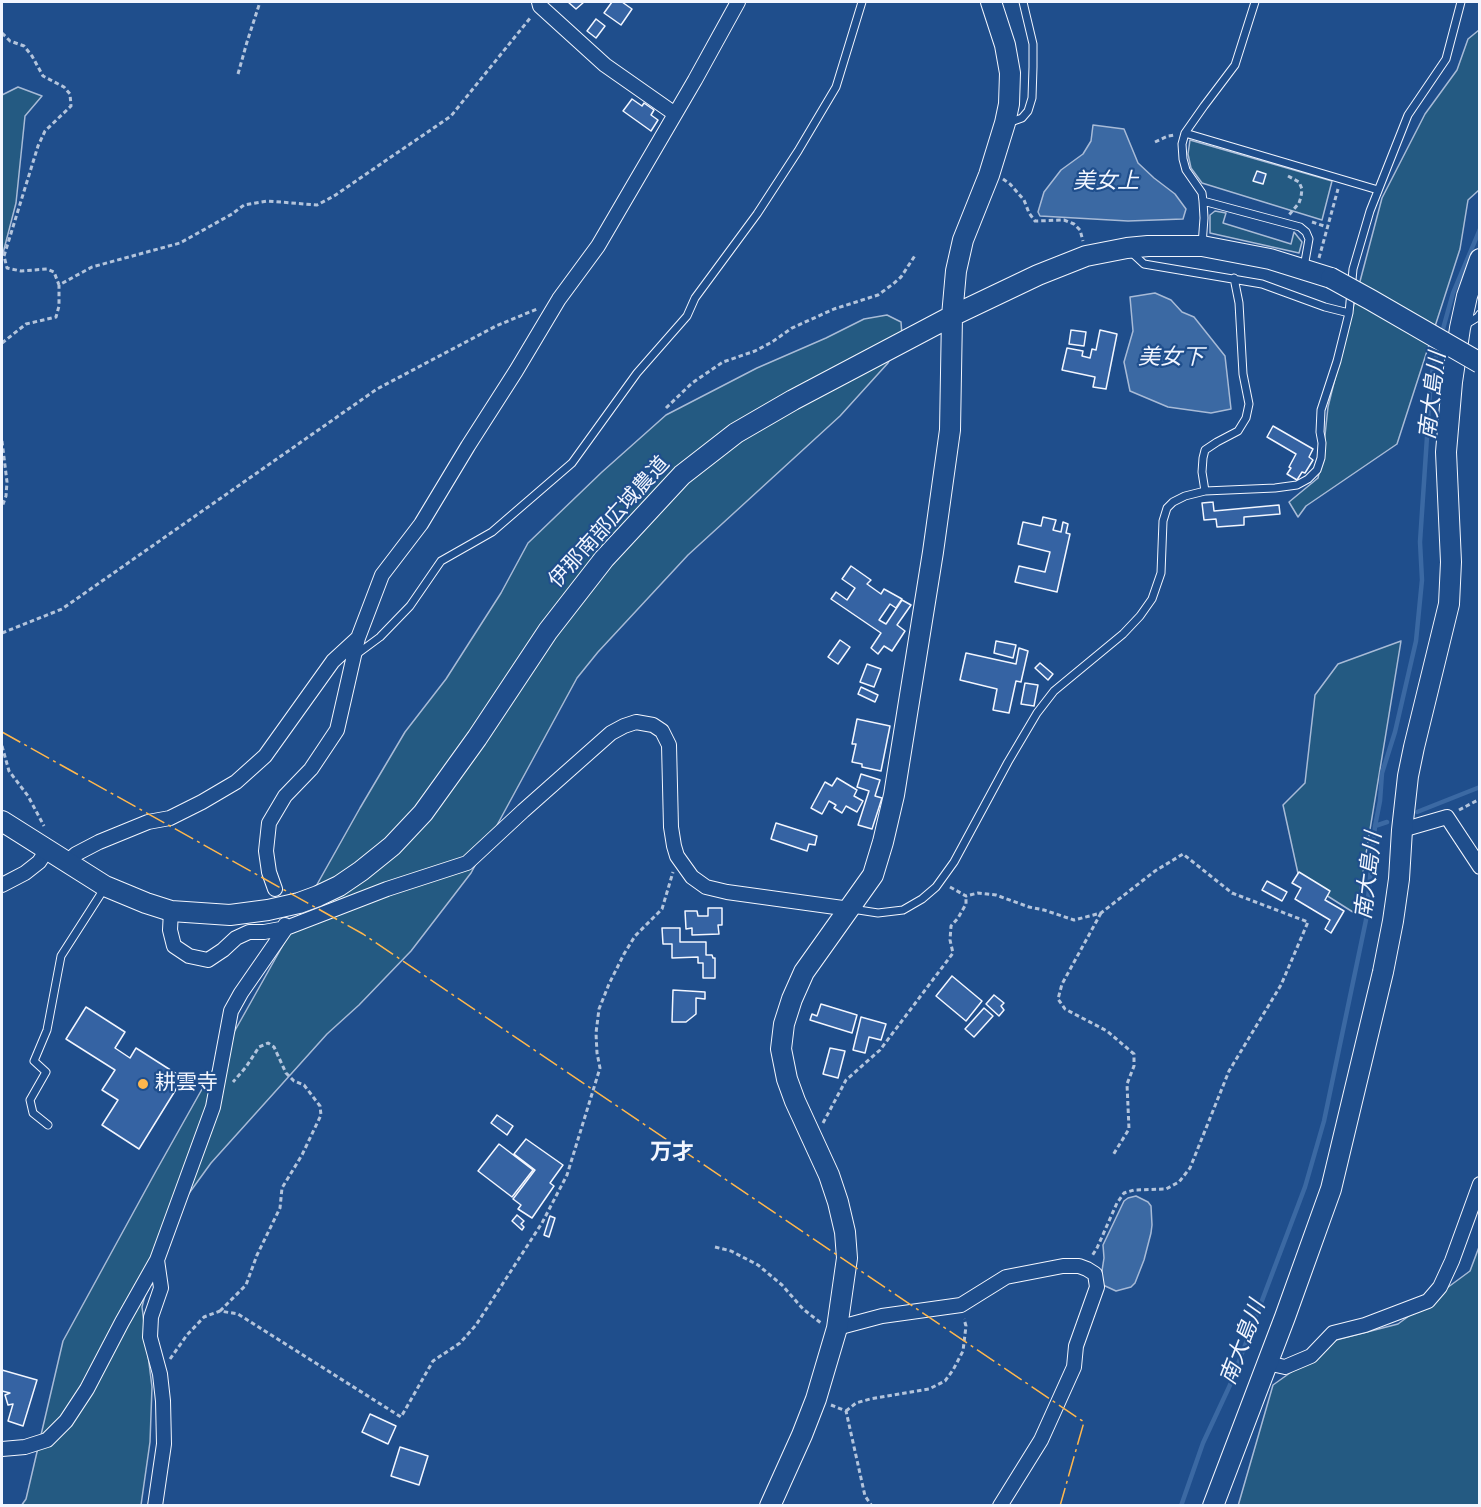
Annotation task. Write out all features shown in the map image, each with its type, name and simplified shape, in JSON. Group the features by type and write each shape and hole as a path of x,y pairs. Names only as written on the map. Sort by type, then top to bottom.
{"street":[{"path":"276,889 269,872 266,851 269,823 285,796 311,769 337,730 358,638 382,575 421,524 559,299 598,246 738,2"},
{"path":"770,1506 816,1399 837,1328 847,1258 845,1232 829,1175 786,1079 781,1049 784,1024 804,972 873,875 884,842 894,795 950,430 952,316 956,271 963,240 989,175 1009,105 1010,73 1005,45 991,2"},
{"path":"539,4 604,65 675,114"},
{"name":"伊那南部広域農道","path":"2,821 105,886 171,911 230,915 268,910 299,903 339,886 362,871 392,846 423,813 549,631 604,559 682,475 736,433 793,400 952,316 1038,274 1086,256 1149,246 1202,246 1311,266 1479,363"},
{"path":"1213,1506 1331,1189 1383,972 1399,879 1408,776 1449,604 1451,562 1446,452 1452,382 1467,296 1479,259"},
{"path":"67,862 76,854 99,842 148,822 170,818 236,782 265,756 333,661 358,638"},
{"path":"171,911 170,930 174,946 189,956 208,960 236,938 249,933 264,932 467,864 611,733 636,722 653,725 662,731 669,745 671,827 674,846 677,856 692,877 706,887 727,892 850,909"},
{"path":"1402,830 1447,817 1479,867"},
{"path":"2,885 25,873 39,862 47,850"},
{"path":"2,1449 26,1447 47,1440 66,1420 87,1389 157,1260 213,1107 231,1011 285,924"},
{"path":"1268,1363 1285,1367 1311,1356 1333,1333 1365,1325 1428,1301 1440,1287 1452,1261 1479,1184"},
{"path":"155,1506 164,1444 160,1374 150,1337 151,1317 161,1288 157,1260"},
{"path":"837,1328 882,1316 961,1305 1006,1277 1063,1266 1079,1266 1095,1274 1097,1287 1077,1346 1074,1367 1041,1440 1000,1506"}],"lane":[{"path":"354,656 380,637 410,606 441,561 492,532 572,463 637,373 687,316 695,298 757,214 836,87 862,2"},
{"path":"1005,123 1022,118 1028,111 1032,98 1032,44 1023,2"},
{"path":"1202,246 1204,218 1202,193 1186,170 1182,144 1185,133 1235,65 1255,2"},
{"path":"850,909 878,913 903,910 922,899 936,887 954,862 1037,713 1054,691 1123,634 1152,599 1161,573 1163,521 1167,508 1173,502 1205,491 1297,485 1317,470 1322,443 1321,410 1349,313 1353,269 1370,211 1408,115 1446,59 1461,2"},
{"path":"1185,133 1378,190"},
{"path":"1203,201 1300,227 1310,239 1311,266"},
{"path":"1127,248 1144,264 1262,284 1325,307 1349,313"},
{"path":"1205,491 1202,472 1205,450 1238,431 1246,418 1249,404 1243,375 1239,303 1234,278"},
{"path":"1460,328 1478,317 1479,314"},
{"path":"48,1125 33,1113 30,1101 46,1072 34,1061 47,1030 61,956 105,886"}],"path":[{"path":"238,75 260,2"},
{"path":"58,285 92,267 180,243 244,205 267,201 317,205 334,196 452,116 539,4"},
{"path":"2,33 10,41 24,46 43,76 64,87 70,94 71,106 45,131 38,146 4,256 7,268 21,271 46,269 54,272 58,285 59,306 56,317 26,324 2,343"},
{"path":"1155,142 1168,136 1185,133"},
{"path":"1280,174 1299,182 1302,189 1299,204 1289,215"},
{"path":"1003,179 1024,200 1035,221 1064,220 1074,224 1080,230 1085,245"},
{"path":"1311,266 1341,179"},
{"path":"666,408 692,383 723,362 755,351 792,328 834,309 878,295 901,277 916,254"},
{"path":"2,633 62,609 377,388 496,326 559,299"},
{"path":"2,441 7,482 2,507"},
{"path":"2,746 9,771 28,796 49,837 47,850"},
{"path":"1447,817 1479,799"},
{"path":"940,881 966,896 978,893 996,895 1074,920 1101,913 1155,871 1183,854 1232,893 1308,922 1281,985 1229,1071 1190,1168 1179,1182 1166,1189 1134,1190 1124,1193 1117,1203 1097,1248 1089,1260 1079,1266"},
{"path":"220,1311 238,1314 401,1417 433,1361 460,1342 476,1325 542,1223 567,1175 600,1068 596,1033 599,1009 609,984 635,936 662,909 677,856"},
{"path":"814,1141 846,1080 880,1050 953,953 950,940 951,926 966,904 966,896"},
{"path":"1101,913 1062,984 1058,999 1065,1009 1107,1030 1134,1054 1134,1066 1127,1084 1129,1129 1113,1155"},
{"path":"160,1374 187,1335 204,1317 220,1311 246,1285 257,1255 280,1208 282,1188 302,1155 321,1115 320,1106 304,1085 294,1081 286,1073 274,1047 268,1043 259,1047 232,1083"},
{"path":"715,1247 731,1251 758,1265 782,1285 803,1309 821,1323 837,1328"},
{"path":"846,1411 856,1403 929,1389 945,1381 963,1351 966,1326 961,1305"},
{"path":"816,1399 846,1411"},
{"path":"846,1411 865,1496 872,1506"}],"shaded area":[{"path":"1479,30 1479,190 1468,200 1460,249 1397,444 1306,506 1298,517 1289,502 1318,478 1328,407 1382,198 1425,114 1457,70 1468,39"},
{"path":"18,87 42,96 25,116 16,203 2,257 2,95"},
{"path":"1190,140 1332,181 1322,220 1202,183 1191,168 1188,154"},
{"path":"1215,211 1226,213 1223,223 1291,244 1294,232 1302,242 1299,253 1210,233 1210,215"},
{"path":"887,315 901,322 902,335 888,363 840,416 688,555 598,652 577,678 471,873 411,951 359,1005 327,1034 211,1163 161,1232 142,1307 152,1387 150,1442 141,1505 21,1506 26,1499 63,1341 360,808 405,732 446,679 501,593 528,543 666,415 757,368 864,319"},
{"path":"1401,641 1356,914 1299,878 1283,805 1305,783 1315,695 1338,664"},
{"path":"1479,1247 1479,1505 1238,1506 1273,1385 1336,1340 1398,1324 1470,1271"}],"water":[{"name":"美女上","path":"1093,125 1124,129 1138,163 1175,194 1186,209 1183,219 1128,221 1040,216 1038,212 1044,192 1061,170 1083,154 1091,141"},
{"name":"美女下","path":"1155,293 1171,300 1182,312 1194,317 1225,356 1231,409 1211,413 1168,407 1130,391 1124,362 1133,331 1130,297"},
{"path":"1136,1196 1151,1206 1151,1233 1135,1283 1131,1287 1116,1291 1103,1285 1101,1277 1104,1258 1103,1245 1124,1201"}],"building":[{"path":"568,2 584,2 576,9"},
{"path":"612,2 622,2 632,9 621,25 604,13"},
{"path":"596,19 605,26 596,38 587,31"},
{"path":"632,99 654,110 651,115 658,120 651,131 623,111"},
{"path":"1257,171 1266,174 1263,184 1253,181"},
{"path":"1071,330 1086,332 1084,346 1069,344"},
{"path":"1100,330 1117,334 1106,389 1093,387 1095,377 1062,370 1067,348 1083,351 1082,356 1090,358 1092,349 1096,350"},
{"path":"1273,426 1313,449 1309,457 1313,460 1305,473 1302,472 1297,480 1287,474 1296,454 1267,437"},
{"path":"1213,502 1214,511 1279,505 1280,514 1244,517 1244,525 1217,527 1216,519 1204,520 1202,503"},
{"path":"1043,517 1056,520 1053,530 1061,532 1063,522 1068,524 1066,533 1070,534 1057,592 1015,582 1019,566 1045,572 1050,552 1018,544 1023,522 1041,526"},
{"path":"851,566 871,580 867,584 881,594 884,589 902,599 896,608 890,604 879,620 886,624 902,600 911,605 897,625 905,631 892,651 884,646 878,654 871,648 881,633 831,599 836,592 847,600 855,588 842,579"},
{"path":"840,640 850,647 838,664 828,657"},
{"path":"996,641 1016,645 1013,658 994,653"},
{"path":"1019,648 1028,651 1021,682 1016,681 1009,713 993,710 997,689 960,680 966,653 1016,664"},
{"path":"1040,663 1053,674 1048,680 1035,668"},
{"path":"867,664 881,669 874,687 860,682"},
{"path":"1025,683 1038,685 1034,706 1021,704"},
{"path":"861,687 878,695 875,702 858,694"},
{"path":"857,719 890,726 881,771 862,767 862,764 852,762 856,744 852,744"},
{"path":"861,774 880,780 875,796 882,798 872,829 858,825 869,791 857,787"},
{"path":"837,778 857,790 854,796 863,801 857,812 846,806 842,813 834,808 836,805 829,801 822,814 811,808 825,782 832,786"},
{"path":"776,823 817,836 815,845 809,844 807,851 771,839"},
{"path":"1299,872 1330,891 1325,900 1344,911 1331,933 1325,929 1330,920 1295,899 1301,888 1292,883"},
{"path":"1267,881 1287,892 1282,901 1262,890"},
{"path":"708,908 722,908 722,925 718,925 719,934 692,935 692,928 686,929 685,911 697,911 698,916 708,916"},
{"path":"662,928 680,928 680,942 706,942 706,955 712,955 715,958 715,978 703,978 703,963 698,963 698,957 672,958 672,944 663,944"},
{"path":"952,976 982,1001 966,1021 936,996"},
{"path":"673,990 705,992 705,999 696,998 696,1014 686,1022 672,1022"},
{"path":"994,995 1004,1003 1001,1006 1004,1010 999,1016 986,1004"},
{"path":"821,1004 857,1015 852,1033 810,1020 812,1014 817,1016"},
{"name":"耕雲寺","path":"86,1007 125,1032 115,1048 130,1058 136,1048 183,1078 139,1149 102,1125 118,1100 102,1090 115,1070 66,1039"},
{"path":"984,1008 993,1016 974,1037 965,1029"},
{"path":"861,1017 886,1024 881,1040 869,1037 865,1053 853,1050"},
{"path":"830,1048 845,1051 838,1078 823,1074"},
{"path":"497,1115 513,1126 507,1135 491,1123"},
{"path":"526,1139 563,1165 550,1183 554,1186 532,1218 518,1209 521,1205 513,1199 535,1170 514,1154"},
{"path":"499,1144 533,1170 512,1197 478,1171"},
{"path":"517,1215 524,1221 521,1224 524,1227 522,1230 512,1221"},
{"path":"550,1216 555,1218 549,1237 544,1235"},
{"path":"2,1370 37,1380 23,1426 8,1421 13,1404 8,1405 5,1395 10,1393 2,1391"},
{"path":"370,1414 396,1426 388,1444 362,1432"},
{"path":"400,1447 428,1456 419,1485 391,1476"}],"waterway":[{"name":"南大島川","path":"1441,336 1453,293 1480,229"},
{"name":"南大島川","path":"1181,1506 1203,1443 1230,1385 1305,1187 1324,1121 1366,920 1382,773 1395,732 1416,641 1422,580 1420,542 1431,377 1439,344"},
{"path":"1417,812 1480,787"},
{"path":"1375,826 1387,822"}],"power":[{"path":"2,732 363,934 1084,1422 1060,1506"}],"place":[{"name":"耕雲寺","path":"143,1084"}],"district":[{"name":"万才","path":"672,1154"}]}
